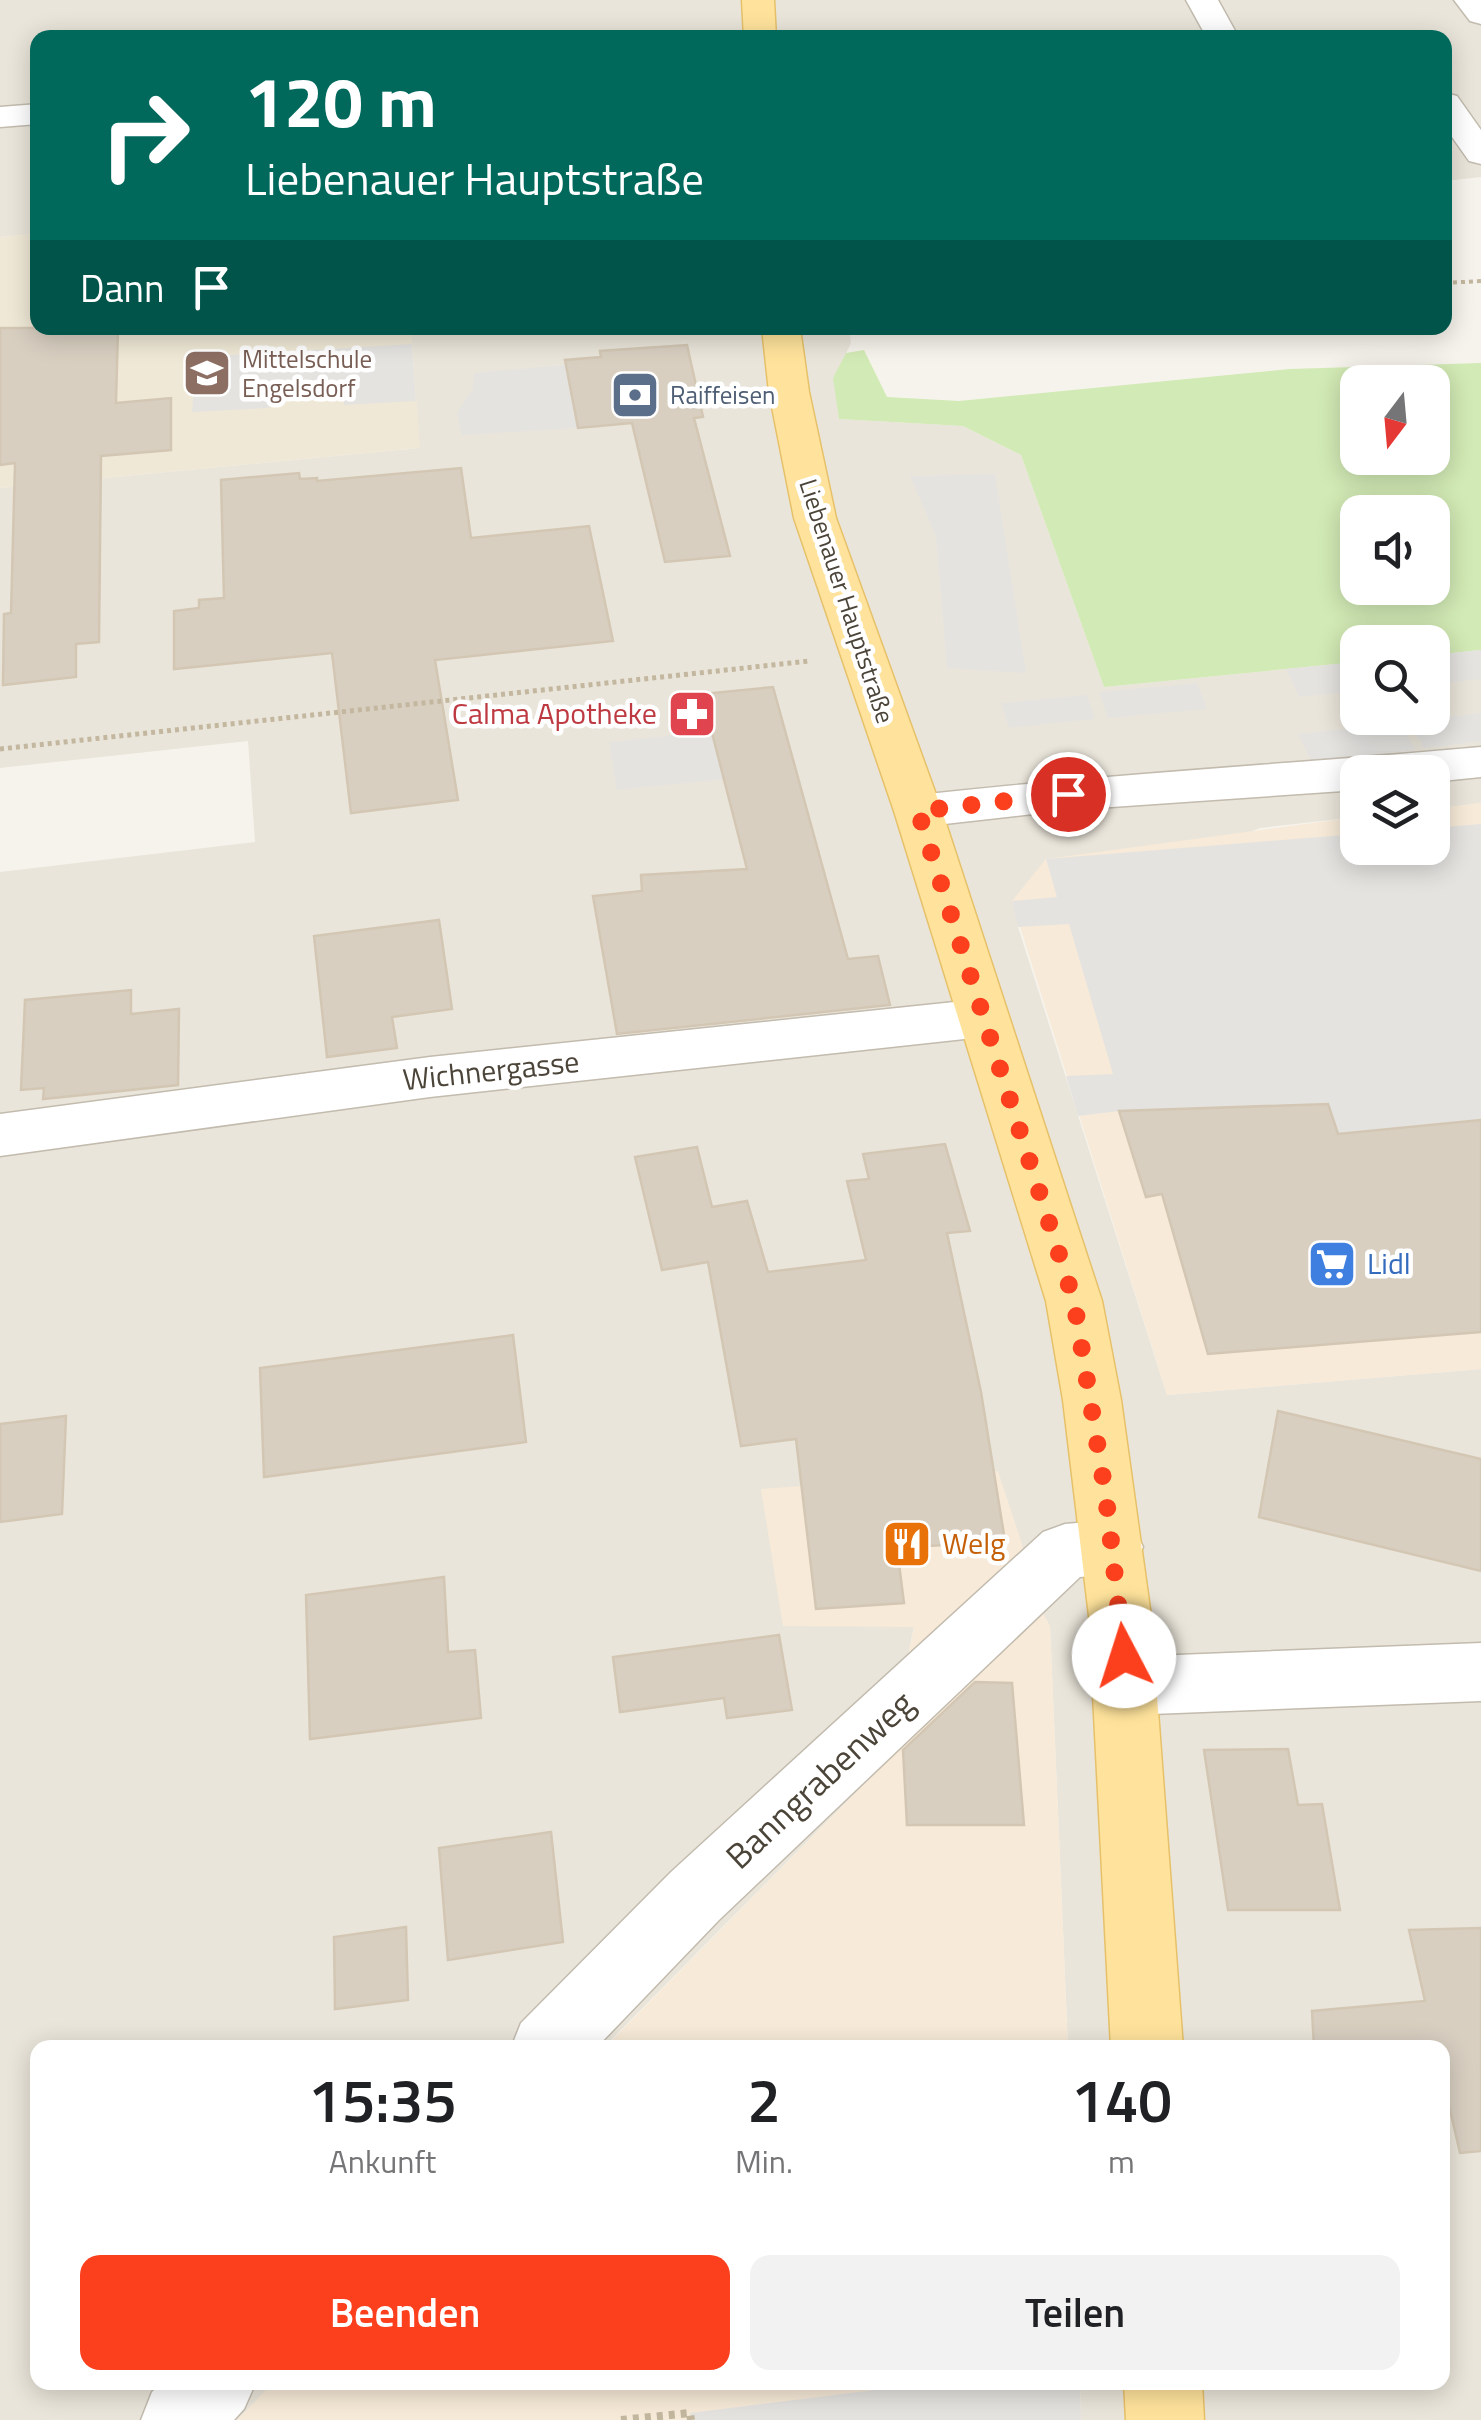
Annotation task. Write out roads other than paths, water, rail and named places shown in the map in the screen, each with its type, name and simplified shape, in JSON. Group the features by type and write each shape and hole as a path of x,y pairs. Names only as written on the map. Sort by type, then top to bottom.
{"main road":[{"path":"758,0 760,30"},
{"name":"Liebenauer Hauptstraße","path":"782,335 789,392 815,518 918,811 1074,1301 1092,1400 1127,1686 1147,2040"},
{"path":"1163,2390 1165,2420"}],"street":[{"path":"1202,0 1219,30"},
{"path":"1470,0 1481,14"},
{"path":"1452,101 1481,99"},
{"path":"1452,112 1481,154"},
{"path":"0,117 30,115"},
{"path":"1450,765 1481,762"},
{"path":"918,811 1068,794 1340,775"},
{"name":"Wichnergasse","path":"0,1136 430,1076 982,1018"},
{"name":"Banngrabenweg","path":"554,2040 695,1896 1065,1551 1112,1547"},
{"path":"1127,1686 1481,1672"},
{"path":"180,2420 209,2390"}],"place":[{"name":"Mittelschule Engelsdorf","path":"207,373"},
{"name":"Raiffeisen","path":"635,395"},
{"name":"Calma Apotheke","path":"692,714"},
{"name":"Lidl","path":"1332,1264"},
{"name":"Welg","path":"907,1544"}]}
